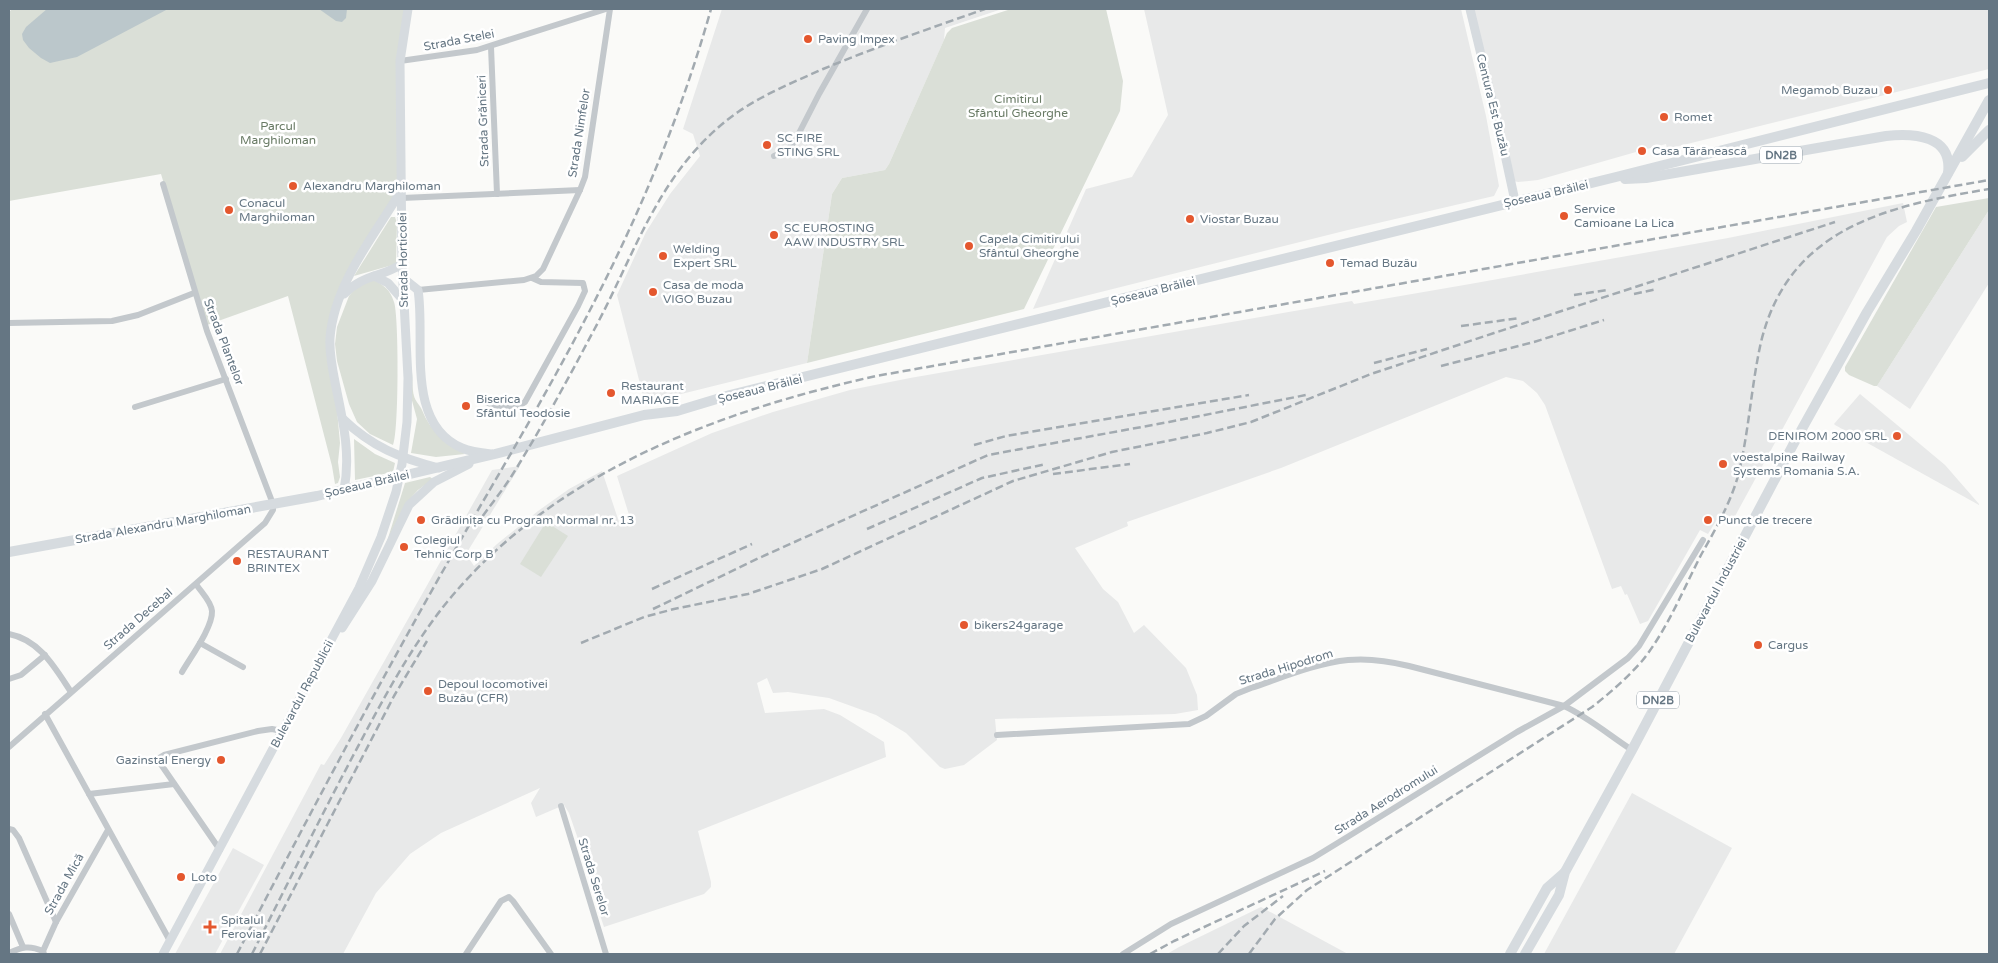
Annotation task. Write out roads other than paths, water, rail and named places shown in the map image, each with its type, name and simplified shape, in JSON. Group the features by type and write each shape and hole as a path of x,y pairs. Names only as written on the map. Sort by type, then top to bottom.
{"main road":[{"name":"Strada Horticolei","path":"407,422 408,364 402,264 400,61 408,9"},
{"name":"Centura Est Buzău","path":"1470,9 1515,201"},
{"name":"Șoseaua Brăilei","path":"317,496 439,468 644,415 677,411 738,394 1989,83"},
{"name":"DN2B","path":"1949,171 1987,104"},
{"name":"DN2B","path":"1949,171 1989,130"},
{"name":"DN2B","path":"1616,177 1646,178 1899,134 1927,138 1943,149 1948,161 1949,171"},
{"name":"Bulevardul Industriei","path":"1525,954 1559,895 1565,872 1790,452 1867,312 1916,231 1949,171"},
{"path":"344,490 348,458 343,419 332,363 330,338 340,298 353,270 402,194"},
{"path":"382,223 393,212 397,212 402,217"},
{"path":"340,298 362,279 392,271 402,264"},
{"path":"374,276 388,283 403,300"},
{"path":"403,278 418,290 423,387 427,412 439,431 463,449 495,454"},
{"path":"343,419 378,446 394,455 439,468"},
{"name":"Bulevardul Republicii","path":"163,954 359,588 381,537 396,492 402,464 407,422"},
{"path":"328,645 361,600 404,513 414,499 443,476 495,454"},
{"name":"Strada Alexandru Marghiloman","path":"9,552 317,496"},
{"name":"Bulevardul Industriei","path":"1510,954 1547,888 1565,872"}],"street":[{"name":"Strada Stelei","path":"400,61 491,47 608,9"},
{"name":"Strada Nimfelor","path":"532,278 543,269 585,177 608,9"},
{"path":"774,156 788,150 797,137 867,9"},
{"name":"Strada Grăniceri","path":"491,47 497,194"},
{"name":"Strada Plantelor","path":"163,184 194,293 274,504"},
{"path":"402,194 497,194 580,190"},
{"path":"418,290 532,278 541,282 583,283 585,291 578,306 524,402 520,406 506,408 482,401"},
{"path":"9,323 112,320 138,315 194,293"},
{"path":"135,407 226,379"},
{"name":"Strada Decebal","path":"9,747 265,523 273,510 274,504"},
{"name":"Strada Aerodromului","path":"1122,954 1171,924 1328,849 1517,732 1564,706 1628,658 1645,637 1703,540"},
{"path":"182,672 200,643 211,618 212,611 196,584"},
{"path":"9,634 26,640 45,655 71,692"},
{"path":"200,643 243,667"},
{"path":"9,679 21,675 45,655"},
{"name":"Strada Hipodrom","path":"997,735 1189,724 1206,716 1223,702 1251,688 1346,660 1388,661 1564,706 1582,714 1589,722 1632,750"},
{"path":"45,714 170,941"},
{"path":"220,850 174,784 159,760 161,756 258,731 272,729 282,731"},
{"path":"89,794 174,784"},
{"name":"Strada Serelor","path":"561,806 606,954"},
{"path":"9,829 13,830 19,838 56,922"},
{"name":"Strada Mică","path":"44,953 56,922 108,830"},
{"path":"466,954 501,901 509,897 514,901 551,954"},
{"path":"9,914 23,947"},
{"path":"9,954 23,947 30,946 44,953"}],"railway":[{"path":"237,954 391,665 555,376 608,274 643,200 673,124 700,48 711,9"},
{"path":"476,526 511,477 554,404 594,330 638,240 669,184 711,134 738,112 790,84 863,53 985,9"},
{"path":"252,954 374,716 407,660 443,607 485,560 533,520 584,485 639,455 696,430 755,409 876,376 1989,180"},
{"path":"1249,954 1275,919 1307,890 1592,707 1642,661 1667,623 1731,497 1742,459 1761,342 1775,303 1794,272 1819,248 1848,229 1880,215 1915,204 1989,189"},
{"path":"581,643 644,617 748,594 822,569 1013,481 1112,452 1251,422 1371,374 1835,222"},
{"path":"1634,294 1657,289"},
{"path":"1574,295 1608,290"},
{"path":"1461,326 1520,318"},
{"path":"1441,366 1534,342 1604,320"},
{"path":"1374,363 1427,349"},
{"path":"974,445 1006,436 1249,395"},
{"path":"653,609 759,558 988,455 1306,395"},
{"path":"867,529 982,478 1046,464"},
{"path":"1053,474 1130,464"},
{"path":"652,589 752,544"},
{"path":"260,954 394,696 427,641"},
{"path":"1150,954 1325,871"},
{"path":"1218,954 1244,926 1283,896"}],"place":[{"name":"Paving Impex","path":"808,39"},
{"name":"Megamob Buzau","path":"1888,90"},
{"name":"Romet","path":"1664,117"},
{"name":"SC FIRE STING SRL","path":"767,145"},
{"name":"Casa Tărănească","path":"1642,151"},
{"name":"Alexandru Marghiloman","path":"293,186"},
{"name":"Conacul Marghiloman","path":"229,210"},
{"name":"Service Camioane La Lica","path":"1564,216"},
{"name":"Viostar Buzau","path":"1190,219"},
{"name":"SC EUROSTING AAW INDUSTRY SRL","path":"774,235"},
{"name":"Capela Cimitirului Sfântul Gheorghe","path":"969,246"},
{"name":"Welding Expert SRL","path":"663,256"},
{"name":"Temad Buzău","path":"1330,263"},
{"name":"Casa de moda VIGO Buzau","path":"653,292"},
{"name":"Restaurant MARIAGE","path":"611,393"},
{"name":"Biserica Sfântul Teodosie","path":"466,406"},
{"name":"DENIROM 2000 SRL","path":"1897,436"},
{"name":"voestalpine Railway Systems Romania S.A.","path":"1723,464"},
{"name":"Grădinița cu Program Normal nr. 13","path":"421,520"},
{"name":"Punct de trecere","path":"1708,520"},
{"name":"Colegiul Tehnic Corp B","path":"404,547"},
{"name":"RESTAURANT BRINTEX","path":"237,561"},
{"name":"bikers24garage","path":"964,625"},
{"name":"Cargus","path":"1758,645"},
{"name":"Depoul locomotivei Buzău (CFR)","path":"428,691"},
{"name":"Gazinstal Energy","path":"221,760"},
{"name":"Loto","path":"181,877"},
{"name":"Spitalul Feroviar","path":"210,927"}],"park label":[{"name":"Cimitirul Sfântul Gheorghe","path":"1018,106"},
{"name":"Parcul Marghiloman","path":"278,133"}]}
